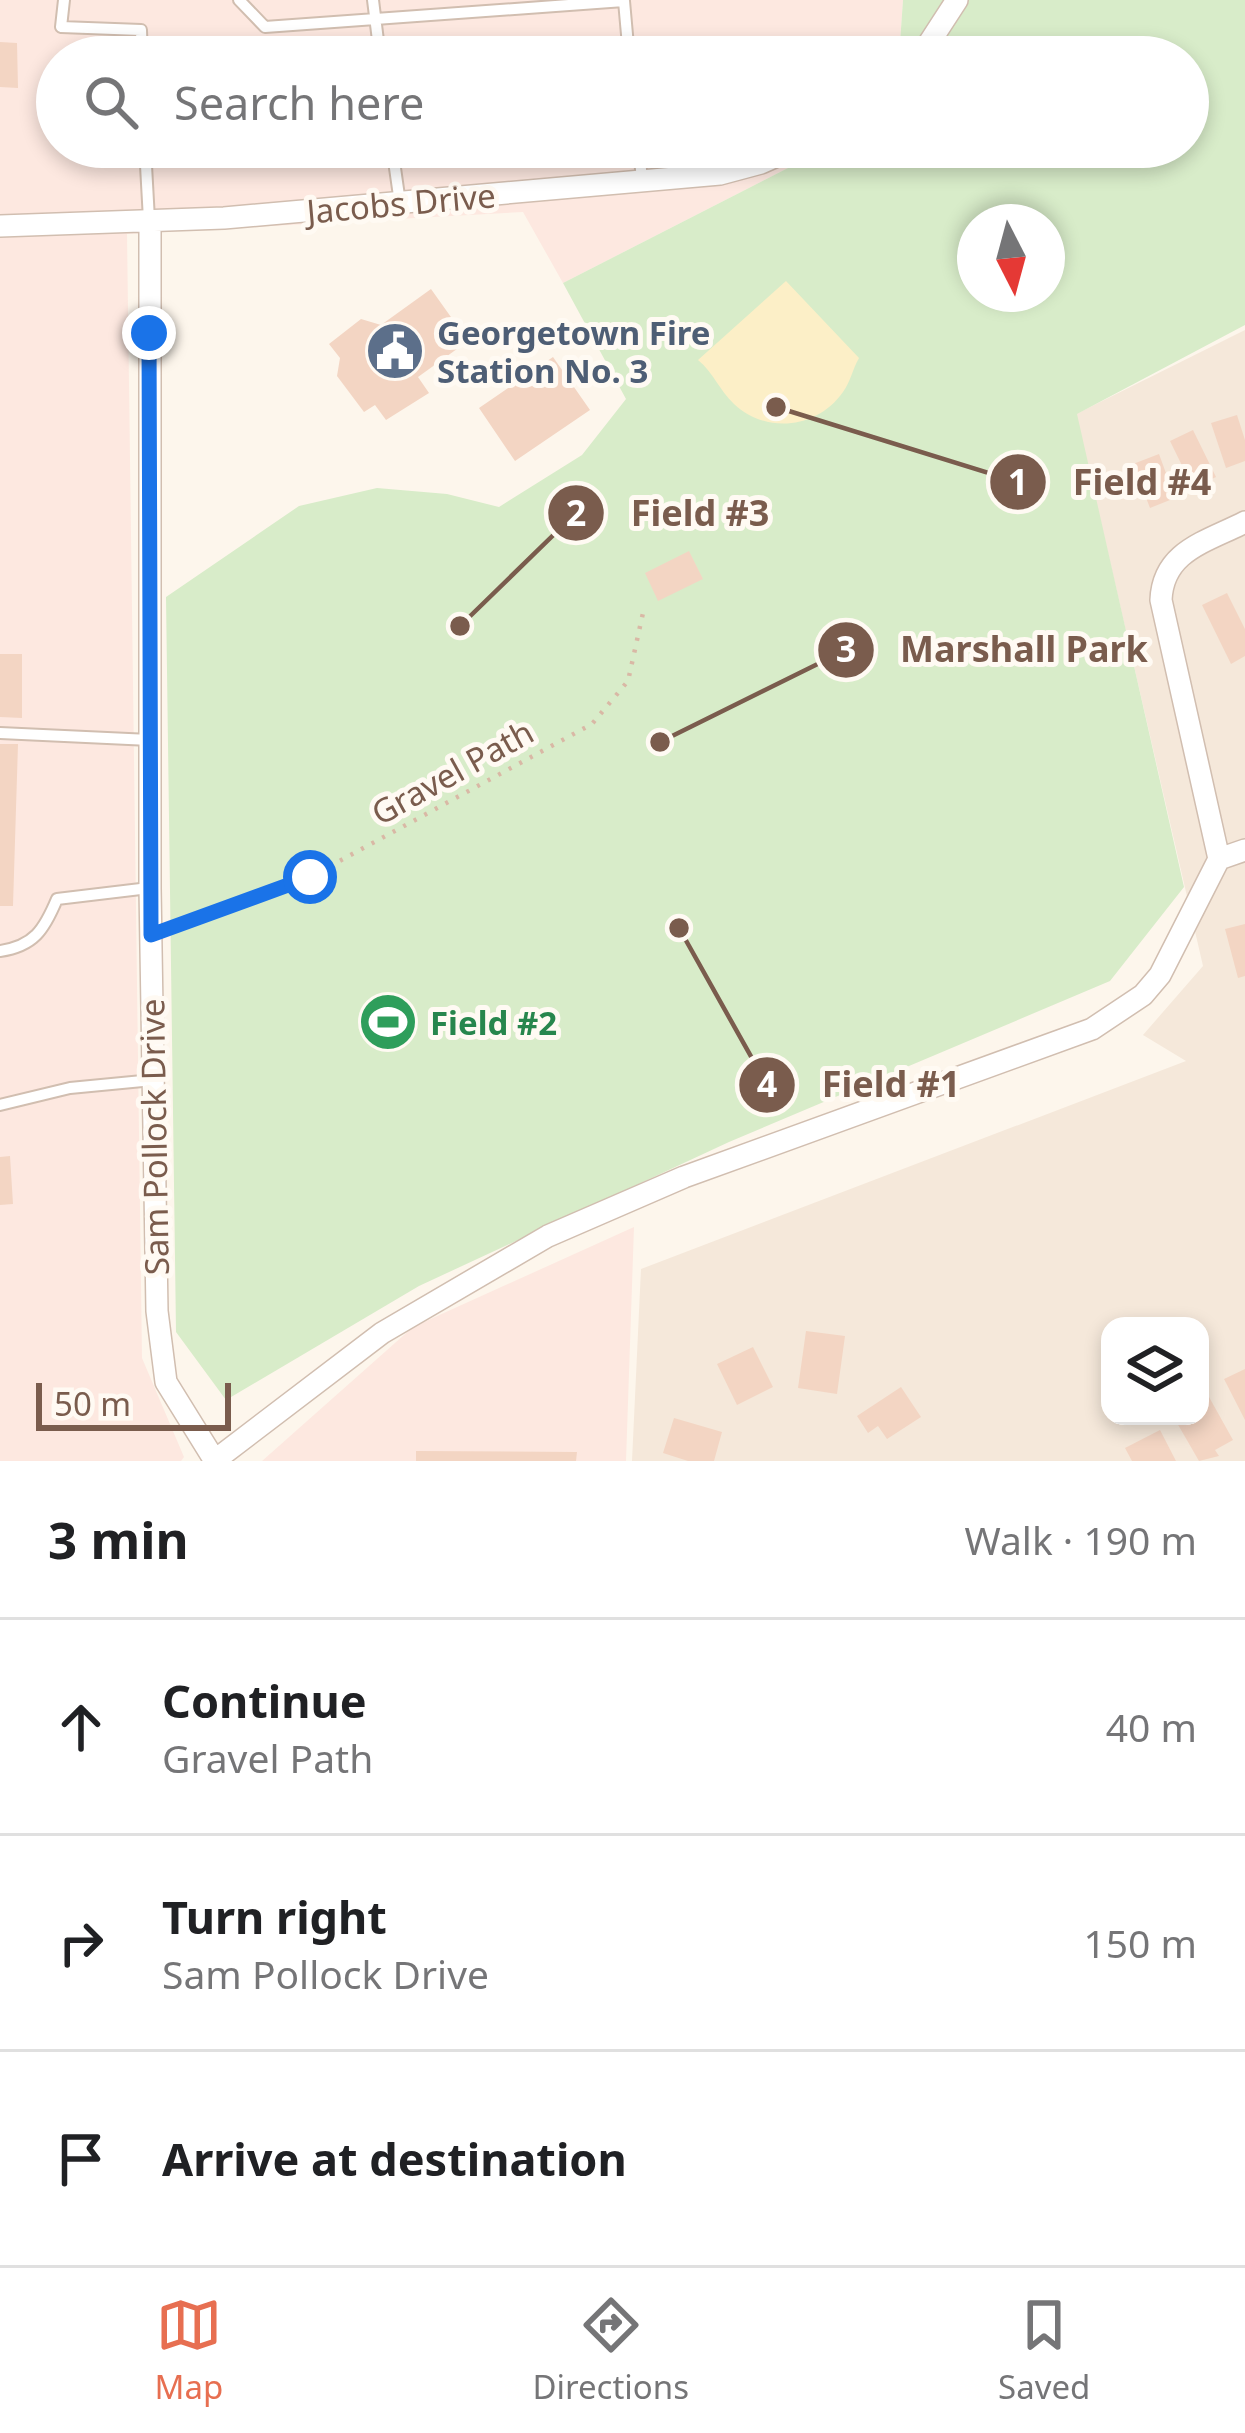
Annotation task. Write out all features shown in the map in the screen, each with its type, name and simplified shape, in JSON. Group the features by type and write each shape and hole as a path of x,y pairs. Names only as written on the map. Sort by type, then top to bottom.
{"street":[{"path":"934,36 957,0"},
{"name":"Jacobs Drive","path":"0,226 150,223 720,174 742,168"},
{"name":"Sam Pollock Drive","path":"150,223 150,888 157,1311 166,1382 215,1461"},
{"path":"215,1461 382,1333 548,1236 684,1177 1092,1029 1123,1011 1160,975 1219,860 1161,584 1167,567 1182,555 1245,522"},
{"path":"1219,860 1245,850"}],"lane":[{"path":"64,0 61,27 141,30 141,36"},
{"path":"238,0 265,27 624,1 627,36"},
{"path":"373,0 377,36"},
{"path":"146,168 150,223"},
{"path":"395,168 400,203"},
{"path":"641,168 642,181"},
{"path":"0,733 150,740"},
{"path":"0,951 35,940 57,899 150,888"},
{"path":"0,1105 70,1088 153,1080"}],"path":[{"name":"Gravel Path","path":"151,935 310,877 592,724 628,681 643,613"}],"shaded area":[{"path":"0,0 903,0 900,36 36,36 36,168 788,168 563,283 523,212 127,234 142,1358 184,1457 181,1461 0,1461"},
{"path":"1245,330 1245,1461 632,1461 641,1269 1186,1061 1143,1035 1203,966 1076,414"},
{"path":"634,1227 626,1461 262,1461 413,1327"}],"green space":[{"path":"903,0 1245,0 1245,325 1077,414 1184,887 1110,981 729,1142 419,1286 226,1400 176,1332 166,597 299,506 377,488 447,494 499,507 582,455 626,399 563,283 788,168 1209,168 1209,36 900,36"}],"sand":[{"path":"786,281 859,358 845,388 820,414 776,423 747,414 734,404 698,360"}],"building":[{"path":"0,42 17,43 18,88 0,87"},
{"name":"Georgetown Fire Station No. 3","path":"431,289 468,341 418,377 429,393 386,420 375,405 364,412 337,376 340,358 329,344 361,319 381,325"},
{"path":"553,357 590,410 515,461 479,408"},
{"path":"1237,415 1245,461 1226,468 1211,423"},
{"path":"1193,430 1216,477 1193,488 1170,441"},
{"path":"1159,454 1175,498 1150,508 1133,464"},
{"path":"689,551 703,579 658,601 645,573"},
{"path":"1227,593 1245,629 1245,656 1231,664 1202,605"},
{"path":"0,654 22,654 22,718 0,717"},
{"path":"0,744 18,744 13,906 0,906"},
{"path":"1245,924 1245,976 1238,978 1225,929"},
{"path":"10,1156 13,1204 0,1205 0,1157"},
{"path":"806,1331 845,1336 837,1394 798,1388"},
{"path":"753,1347 773,1387 737,1405 717,1364"},
{"path":"1245,1369 1245,1420 1224,1379"},
{"path":"901,1387 921,1417 887,1439 878,1426 868,1433 857,1416"},
{"path":"1209,1397 1233,1440 1215,1450 1219,1456 1199,1461 1178,1425 1209,1425"},
{"path":"674,1418 722,1432 714,1461 688,1461 663,1453"},
{"path":"1160,1430 1176,1461 1132,1461 1125,1448"},
{"path":"416,1451 577,1452 576,1461 416,1461"}],"place":[{"name":"Georgetown Fire Station No. 3","path":"395,351"},
{"name":"Field #4","path":"776,407"},
{"name":"Field #3","path":"460,626"},
{"name":"Marshall Park","path":"660,742"},
{"name":"Field #1","path":"679,928"},
{"name":"Field #2","path":"388,1022"}],"route":[{"path":"149,333 151,935 310,877"}]}
